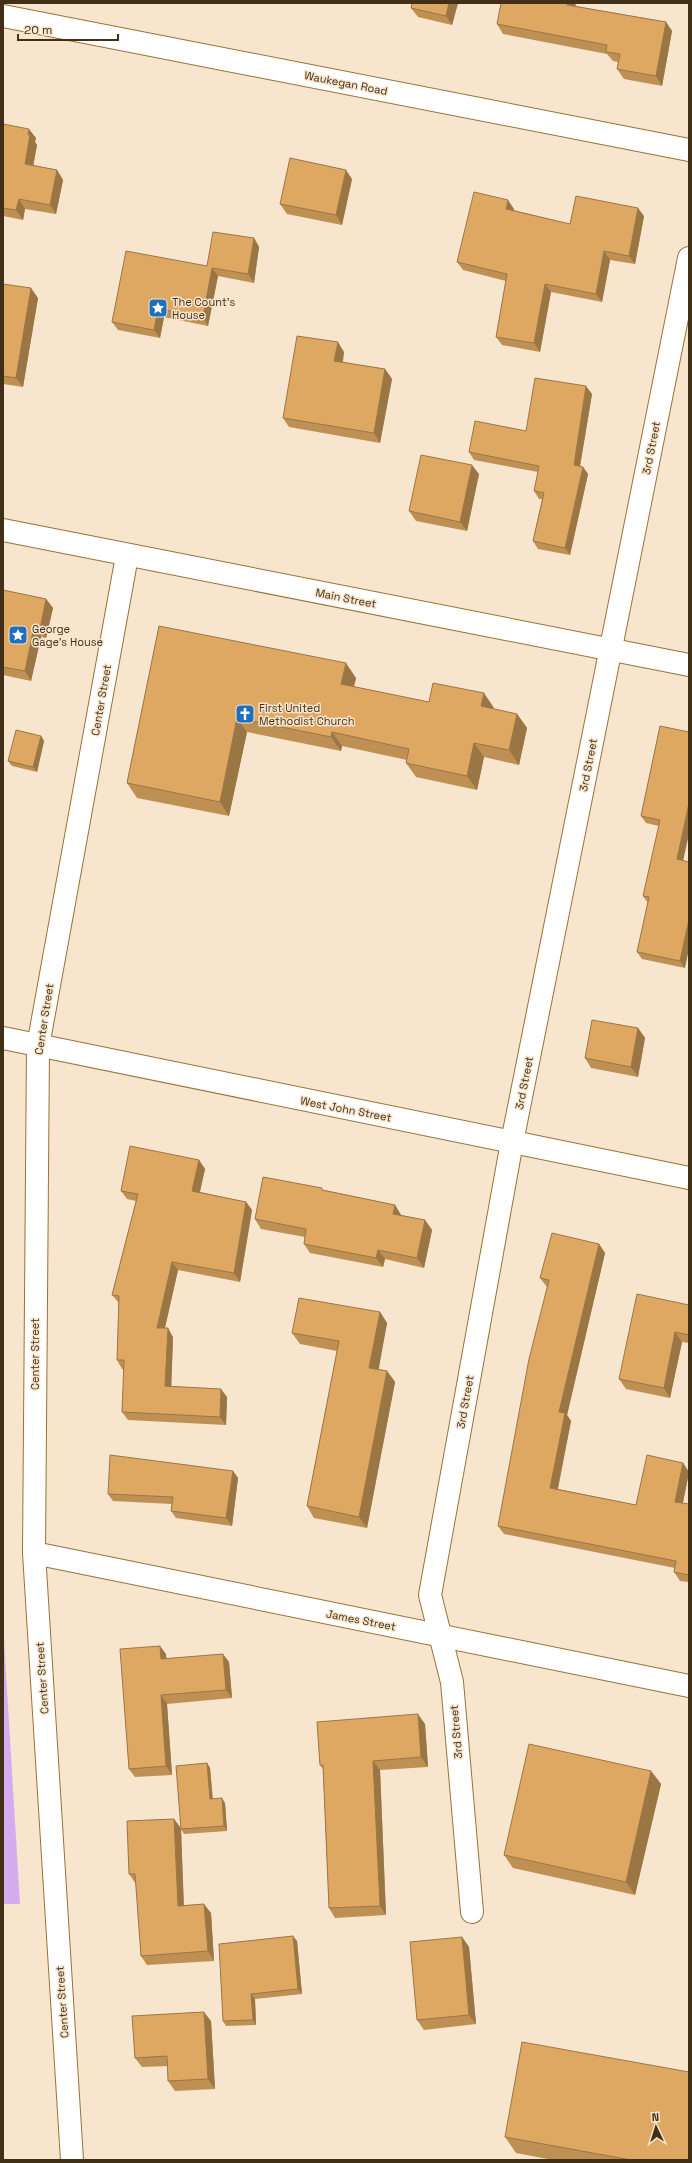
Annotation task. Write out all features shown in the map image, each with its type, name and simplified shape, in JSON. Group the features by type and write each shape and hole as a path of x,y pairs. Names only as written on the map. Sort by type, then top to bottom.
{"street":[{"name":"Waukegan Road","path":"3,16 689,150"},
{"name":"3rd Street","path":"472,1912 452,1682 430,1595 512,1142 689,258"},
{"name":"Main Street","path":"3,530 127,556 689,665"},
{"name":"Center Street","path":"72,2160 34,1554 38,1046 127,556"},
{"name":"West John Street","path":"3,1038 689,1178"},
{"name":"James Street","path":"34,1554 689,1686"}],"shaded area":[{"path":"3,1624 20,1904 3,1904"}],"building":[{"path":"412,3 449,3 446,16 411,8"},
{"path":"501,3 567,3 567,5 666,22 656,76 617,69 620,54 606,52 607,45 497,24"},
{"path":"3,124 29,129 28,135 30,135 25,164 57,170 50,205 19,199 16,210 3,208"},
{"path":"290,158 346,170 336,215 280,204"},
{"path":"474,192 508,200 506,209 570,224 576,196 638,208 629,256 604,251 596,294 545,284 534,343 496,337 507,274 457,262"},
{"path":"213,232 254,238 248,274 212,268 203,317 158,309 154,330 112,322 126,251 207,266"},
{"path":"3,284 31,288 16,378 3,376"},
{"path":"297,336 338,342 334,361 385,369 374,433 283,418"},
{"path":"535,378 586,386 574,465 583,467 565,548 533,541 544,493 534,491 539,466 469,452 475,421 526,431"},
{"path":"421,455 472,465 460,522 409,511"},
{"path":"3,590 46,599 40,629 34,627 25,671 3,667"},
{"path":"159,626 346,663 341,684 429,702 433,683 484,693 481,706 517,714 509,750 474,743 467,776 406,763 409,749 332,732 331,737 237,718 220,802 127,783"},
{"path":"660,726 689,732 689,803 677,859 689,862 689,919 680,961 637,952 649,897 643,896 660,820 641,816"},
{"path":"16,730 41,736 33,767 8,761"},
{"path":"592,1020 638,1028 631,1067 585,1058"},
{"path":"130,1146 199,1160 192,1191 246,1202 234,1273 172,1262 157,1328 168,1328 165,1386 221,1389 220,1417 122,1412 124,1360 117,1360 119,1296 112,1295 138,1194 121,1191"},
{"path":"263,1177 322,1188 322,1190 395,1205 393,1214 425,1220 417,1258 378,1250 376,1258 304,1244 306,1229 255,1219"},
{"path":"552,1233 599,1244 559,1412 565,1413 550,1488 636,1505 647,1455 683,1463 675,1502 689,1504 689,1575 674,1572 676,1561 498,1526 529,1359 549,1280 540,1278"},
{"path":"637,1294 689,1305 689,1335 675,1332 664,1388 619,1379"},
{"path":"299,1298 380,1312 369,1368 387,1371 359,1517 307,1506 339,1341 292,1333"},
{"path":"110,1455 233,1471 226,1518 171,1511 173,1497 108,1494"},
{"path":"160,1646 161,1659 223,1654 226,1690 161,1695 166,1766 129,1769 120,1649"},
{"path":"418,1714 421,1757 373,1761 380,1906 329,1908 323,1765 320,1765 317,1722"},
{"path":"529,1744 651,1771 626,1882 504,1855"},
{"path":"207,1763 210,1799 222,1798 224,1826 181,1829 176,1766"},
{"path":"174,1819 178,1906 204,1904 208,1951 141,1956 135,1874 129,1874 127,1821"},
{"path":"293,1936 298,1989 251,1994 253,2020 223,2021 219,1944"},
{"path":"462,1937 469,2015 417,2020 410,1942"},
{"path":"204,2012 208,2079 168,2081 167,2056 135,2058 132,2016"},
{"path":"522,2042 689,2072 689,2160 631,2160 505,2137"}],"place":[{"name":"The Count's House","path":"158,308"},
{"name":"George Gage's House","path":"18,635"},
{"name":"First United Methodist Church","path":"245,714"}]}
